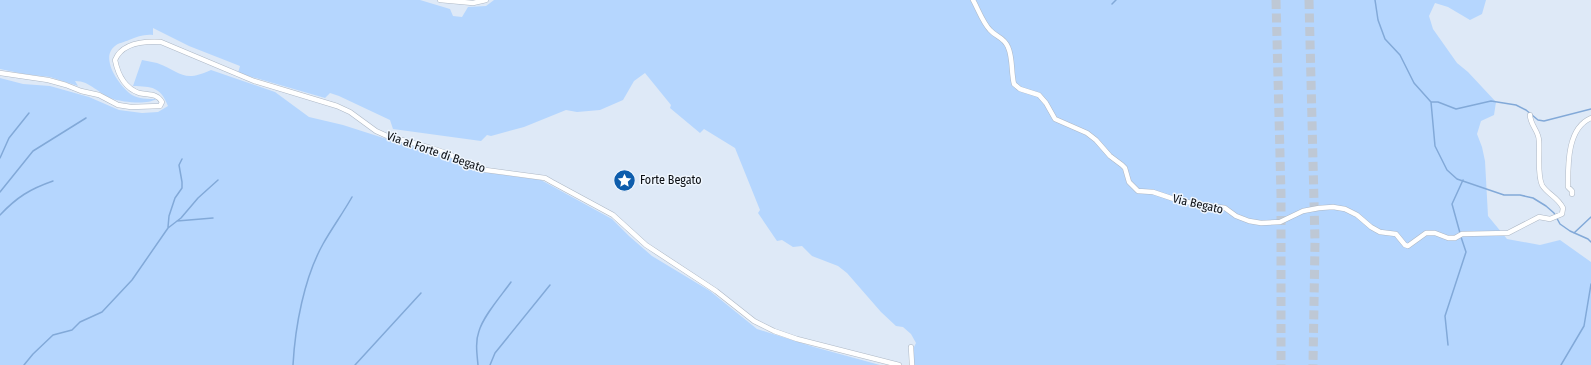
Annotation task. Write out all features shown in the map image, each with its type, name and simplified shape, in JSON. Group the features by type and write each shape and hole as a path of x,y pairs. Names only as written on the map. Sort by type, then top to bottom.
{"street":[{"path":"440,0 473,3 486,0"},
{"name":"Via Begato","path":"973,0 990,31 1000,36 1008,46 1014,84 1020,89 1039,95 1046,103 1055,119 1087,133 1096,140 1110,156 1122,164 1125,168 1129,182 1138,191 1153,192 1180,201 1225,208 1236,216 1249,221 1261,223 1280,222 1303,211 1332,207 1345,209 1357,215 1371,227 1380,232 1396,234 1405,245 1408,246 1426,233 1435,233 1448,238 1455,238 1462,234 1505,233 1512,232 1540,218 1554,218 1560,215 1563,210 1562,205 1541,183 1540,139 1532,126 1530,115"},
{"name":"Via al Forte di Begato","path":"0,73 66,84 81,91 99,96 118,105 131,107 160,106 162,102 158,97 140,93 126,85 119,74 115,60 118,53 125,48 138,43 160,42 254,81 336,106 350,112 376,131 387,136 449,154 478,169 549,180 613,215 655,252 702,281 754,322 797,339 899,365"},
{"path":"1572,194 1572,191 1568,187 1568,168 1573,137 1577,129 1591,118"},
{"path":"911,347 912,365"}],"shaded area":[{"path":"0,0 420,0 450,9 453,16 462,17 468,7 486,6 494,0 1486,0 1482,14 1470,20 1448,7 1435,3 1429,16 1433,29 1457,63 1468,72 1496,102 1494,115 1481,121 1477,134 1485,161 1488,216 1507,239 1540,245 1560,240 1591,262 1591,365 914,365 913,349 916,343 911,334 903,327 896,326 881,312 847,273 838,266 812,256 802,246 793,247 782,240 777,241 758,213 760,210 735,148 704,129 700,133 670,108 671,105 645,73 634,81 623,100 600,110 577,112 566,110 524,127 491,136 487,135 481,141 393,129 390,120 339,96 330,93 325,98 238,73 240,66 189,46 153,28 153,35 141,36 120,43 111,51 109,58 110,65 122,86 132,95 137,97 156,99 147,102 128,102 108,97 86,83 75,81 78,86 50,77 0,69"},
{"path":"142,60 157,63 177,73 188,76 202,74 211,70 275,92 309,117 343,125 396,142 429,150 453,159 475,171 541,180 612,219 652,256 710,291 757,329 814,347 880,365 0,365 0,78 23,84 50,86 89,97 119,110 142,113 158,112 168,106 162,95 150,87 133,86"}],"waterway":[{"path":"1112,4 1116,0"},
{"path":"1375,0 1378,20 1385,39 1400,55 1414,83 1431,102 1435,146 1447,170 1457,179 1504,195 1520,195 1533,198 1554,213 1560,224 1591,242"},
{"path":"1431,102 1438,102 1456,109 1491,101 1516,105 1526,110 1538,120 1544,121 1591,109"},
{"path":"0,158 9,138 29,113"},
{"path":"0,192 33,151 86,118"},
{"path":"168,227 169,216 175,198 182,188 179,165 182,159"},
{"path":"24,365 53,335 72,330 80,322 102,312 132,280 168,228 181,218 198,198 218,180"},
{"path":"1460,233 1452,204 1463,180"},
{"path":"0,215 24,194 53,181"},
{"path":"293,365 298,319 306,287 316,257 352,197"},
{"path":"1574,233 1591,217"},
{"path":"177,221 213,218"},
{"path":"1448,345 1445,316 1466,252 1461,237"},
{"path":"478,365 477,339 481,325 511,282"},
{"path":"1561,365 1584,326 1591,284"},
{"path":"490,365 495,353 550,285"},
{"path":"355,365 421,293"}],"tunnel":[{"path":"1276,0 1281,194 1281,365"},
{"path":"1309,0 1315,242 1313,365"}],"place":[{"name":"Forte Begato","path":"624,180"}]}
